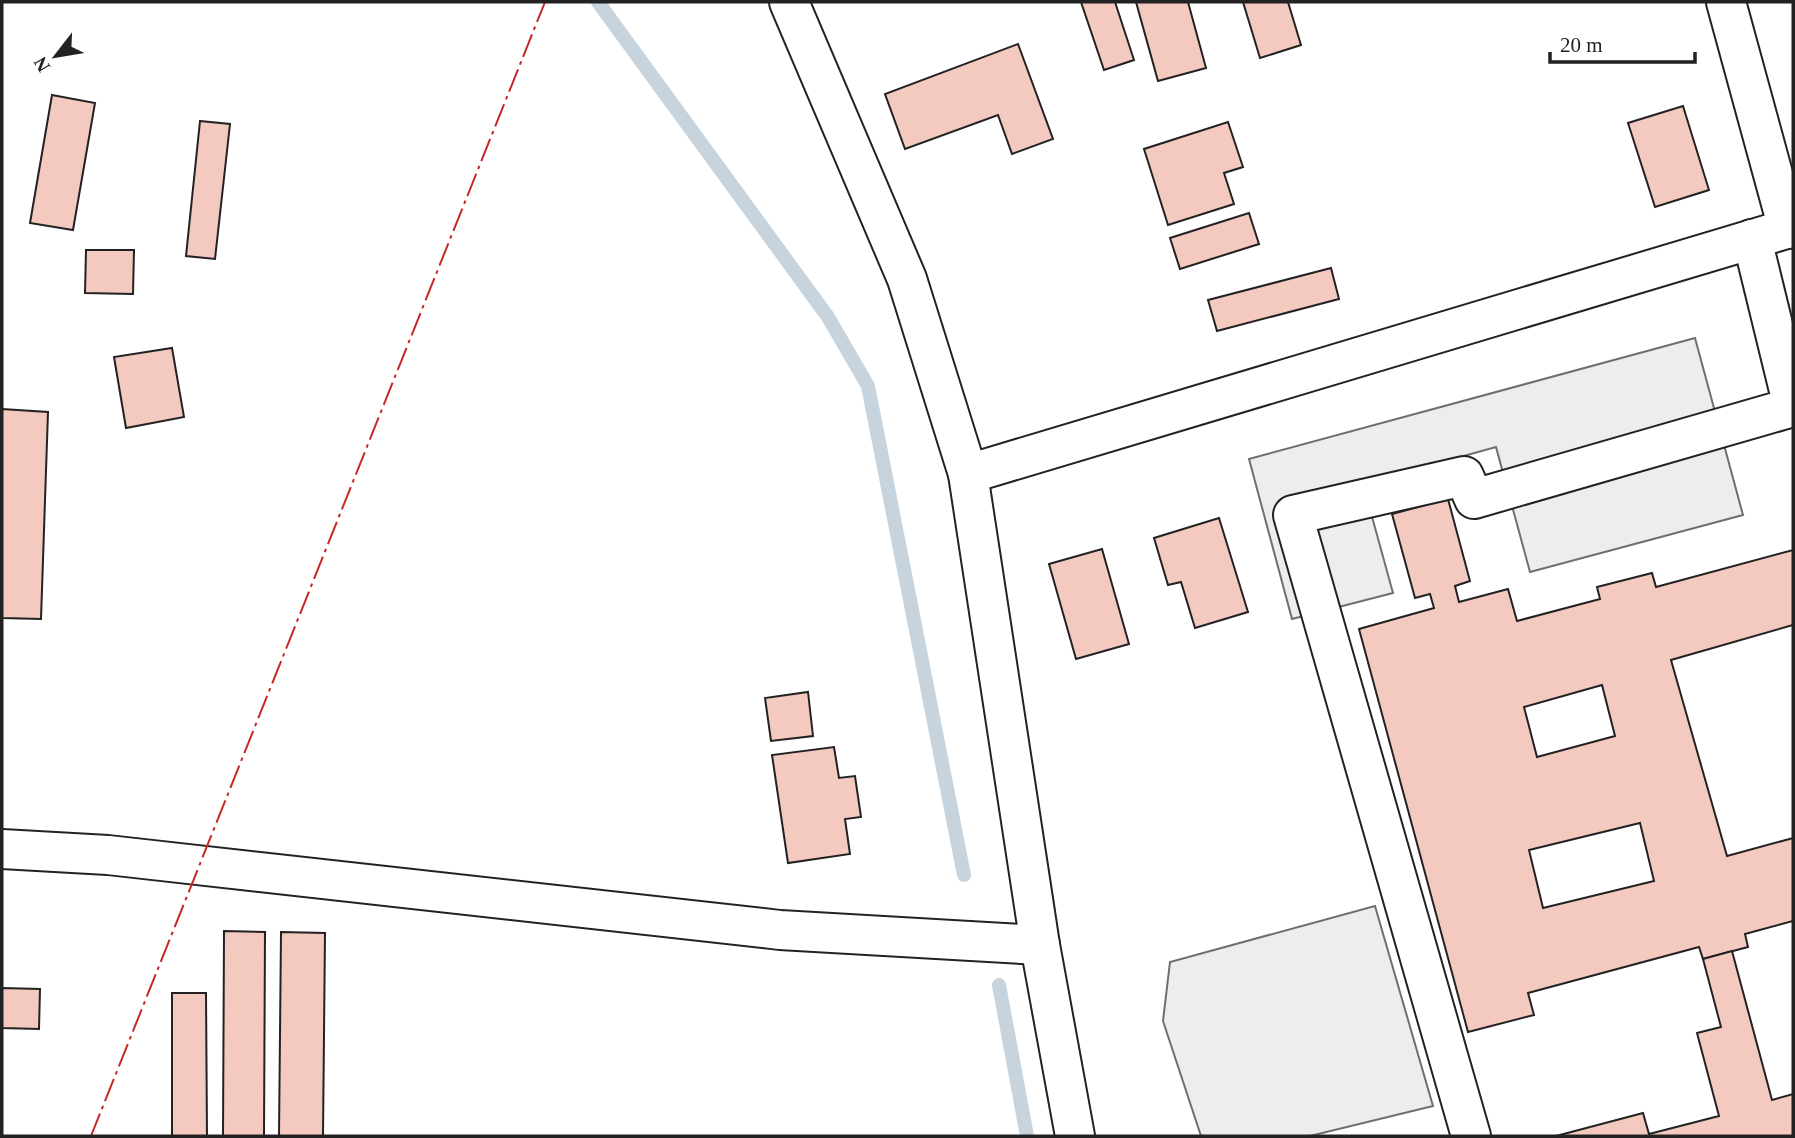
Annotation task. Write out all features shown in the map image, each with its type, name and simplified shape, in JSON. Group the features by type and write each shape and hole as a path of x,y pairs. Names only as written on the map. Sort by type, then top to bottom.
{"street":[{"path":"789,2 907,279 968,474 1040,944 1075,1136"},
{"path":"968,474 1791,228 1726,2"},
{"path":"1471,1136 1293,515 1464,476 1474,499 1793,407 1752,239"},
{"path":"2,849 122,856 780,930 1040,944"}],"shaded area":[{"path":"1695,338 1743,515 1530,572 1496,447 1363,484 1393,593 1292,619 1249,459"},
{"path":"1375,906 1433,1106 1310,1136 1201,1136 1163,1021 1170,962"}],"building":[{"path":"1081,2 1115,2 1134,60 1104,70"},
{"path":"1136,2 1188,2 1206,68 1158,81"},
{"path":"1243,2 1288,2 1301,45 1260,58"},
{"path":"1018,44 1053,139 1012,154 998,115 905,149 885,94"},
{"path":"52,95 95,103 73,230 30,223"},
{"path":"1683,106 1709,190 1655,207 1628,123"},
{"path":"200,121 230,124 215,259 186,256"},
{"path":"1228,122 1243,167 1224,173 1234,204 1168,225 1144,149"},
{"path":"1249,213 1259,244 1180,269 1170,238"},
{"path":"86,250 134,250 133,294 85,293"},
{"path":"1331,268 1339,299 1217,331 1208,300"},
{"path":"172,348 184,417 126,428 114,357"},
{"path":"2,409 48,412 41,619 2,618"},
{"path":"1448,499 1470,581 1455,586 1459,602 1508,589 1517,621 1600,599 1597,587 1652,573 1656,587 1793,550 1793,625 1671,660 1727,856 1793,838 1793,921 1745,934 1748,947 1703,959 1699,947 1528,993 1534,1015 1468,1032 1359,629 1434,608 1430,594 1415,598 1392,514","holes":["1602,685 1615,736 1537,757 1524,707","1640,823 1654,881 1543,908 1529,850"]},
{"path":"1219,518 1248,612 1195,628 1181,582 1168,585 1154,538"},
{"path":"1102,549 1129,644 1076,659 1049,564"},
{"path":"808,692 813,736 771,741 765,698"},
{"path":"834,747 839,778 855,776 861,817 845,819 850,854 788,863 772,755"},
{"path":"224,931 265,932 264,1136 223,1136"},
{"path":"281,932 325,933 323,1136 279,1136"},
{"path":"1732,951 1772,1100 1793,1094 1793,1136 1556,1136 1643,1113 1649,1134 1719,1116 1697,1033 1721,1027 1703,959"},
{"path":"2,988 40,989 39,1029 2,1028"},
{"path":"172,993 206,993 207,1136 172,1136"}],"waterway":[{"path":"598,2 828,317 868,386 964,875"},
{"path":"999,985 1027,1136"}],"power":[{"path":"91,1136 545,2"}]}
